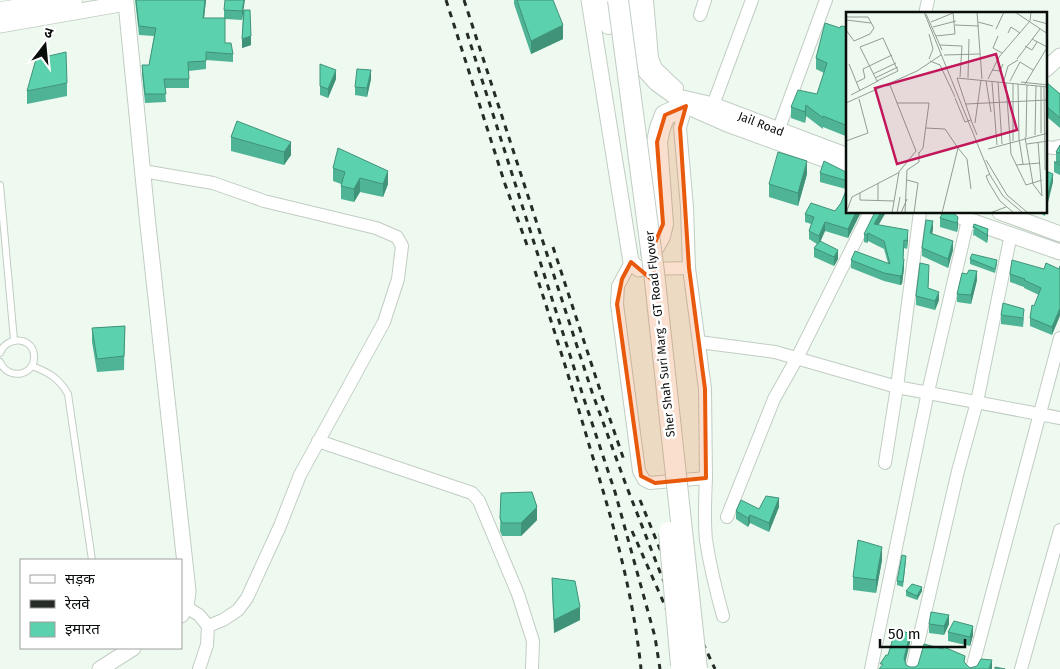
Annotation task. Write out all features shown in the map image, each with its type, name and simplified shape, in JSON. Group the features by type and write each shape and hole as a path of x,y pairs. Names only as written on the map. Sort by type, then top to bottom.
{"main road":[{"path":"0,11 73,0"},
{"name":"Sher Shah Suri Marg - GT Road Flyover","path":"606,0 641,272 665,483 681,669"},
{"name":"Sher Shah Suri Marg - GT Road Flyover","path":"618,0 651,252 697,669"},
{"path":"651,252 660,236 663,224 657,142 665,115 678,104"}],"street":[{"path":"590,0 635,266 618,286 617,304 639,471 644,480 650,483 706,478"},
{"path":"636,0 646,72 678,104"},
{"path":"647,0 652,58 656,68 677,88 687,207 689,268 705,389 706,478 704,509 706,538 711,572 723,616"},
{"path":"700,15 705,0"},
{"path":"713,105 752,0"},
{"path":"778,131 826,0"},
{"path":"0,25 126,2 142,171 188,591 184,611 199,615 208,626 207,645 199,669"},
{"path":"818,24 833,27"},
{"path":"1048,67 1060,56"},
{"name":"Jail Road","path":"678,104 713,105 846,155"},
{"name":"Jail Road","path":"678,104 846,167"},
{"path":"142,171 213,184 264,201 376,228 391,233 400,241 402,246 398,279 384,322 300,475 280,526 247,598 238,610 223,620 208,626"},
{"path":"727,517 774,399 797,358 869,214"},
{"path":"885,463 920,214"},
{"path":"957,214 968,220 1060,252"},
{"path":"1005,214 1060,234"},
{"path":"871,669 928,392 968,220"},
{"path":"912,669 958,471 977,402 1011,234"},
{"path":"635,266 689,268"},
{"path":"972,669 1060,338"},
{"path":"700,342 775,352 897,387 1060,418"},
{"path":"318,441 472,493 479,501 518,594 533,641 532,669"},
{"path":"1020,669 1060,530"},
{"path":"100,669 131,649"}],"lane":[{"path":"0,185 14,340"},
{"path":"0,352 4,345 14,340 25,342 34,355 32,366 24,373 13,374 4,369 0,362"},
{"path":"32,366 55,377 68,394 92,559"}],"highlighted area":[{"path":"686,106 680,128 689,268 705,389 706,478 655,483 641,476 617,304 622,279 631,262 656,283 651,252 663,224 657,142 665,115"}],"building":[{"path":"136,0 205,0 203,18 225,18 225,43 231,43 233,54 206,52 206,61 188,62 189,79 164,79 166,94 145,94 142,65 149,65 156,28 139,26"},
{"path":"225,0 244,0 242,11 224,10"},
{"path":"517,0 553,0 563,25 531,41"},
{"path":"244,10 250,10 251,36 242,39"},
{"path":"825,23 840,28 841,26 846,27 846,125 823,116 823,118 806,105 805,112 791,107 798,90 817,94 827,63 816,58"},
{"path":"66,52 67,83 27,91 36,59"},
{"path":"320,64 336,70 328,89 320,86"},
{"path":"357,69 371,70 367,88 355,87"},
{"path":"1048,84 1060,94 1060,118 1048,108"},
{"path":"237,121 291,142 284,152 231,137"},
{"path":"1060,145 1060,153 1056,152"},
{"path":"338,148 388,171 383,184 360,178 354,189 341,186 345,172 333,168"},
{"path":"778,152 807,161 798,193 769,184"},
{"path":"824,161 846,172 846,180 820,173"},
{"path":"1048,172 1053,174 1048,194"},
{"path":"846,191 846,214 855,214 848,229 825,222 819,236 809,231 814,217 805,214 811,203 835,211"},
{"path":"874,214 880,214 874,224 908,230 907,241 904,240 902,275 884,273 851,260 855,251 890,264 884,241 868,233 867,235 864,234"},
{"path":"942,214 954,214 958,217 957,223 940,218"},
{"path":"926,220 933,221 930,233 953,241 948,259 922,248"},
{"path":"974,224 988,229 987,235 973,228"},
{"path":"820,241 838,250 834,257 814,248"},
{"path":"972,254 997,260 995,269 970,259"},
{"path":"1012,260 1044,269 1046,263 1059,269 1060,266 1060,308 1052,327 1030,318 1032,305 1034,306 1041,288 1025,279 1010,274"},
{"path":"920,263 929,265 928,288 939,292 935,301 916,296"},
{"path":"969,270 977,271 971,295 957,294 962,273 967,274"},
{"path":"1003,303 1024,309 1023,318 1001,315"},
{"path":"125,326 124,356 97,359 92,328"},
{"path":"532,492 537,507 521,523 502,523 500,518 501,493"},
{"path":"766,496 779,498 769,523 750,515 748,518 736,511 741,500 759,509"},
{"path":"858,540 882,547 876,580 853,577"},
{"path":"902,555 906,556 903,582 897,581"},
{"path":"552,578 575,581 580,607 554,620"},
{"path":"912,584 922,587 917,596 906,591"},
{"path":"931,612 949,615 944,626 929,624"},
{"path":"954,621 973,626 970,637 948,632"},
{"path":"896,628 910,634 904,658 906,665 910,667 918,665 924,644 943,649 944,647 965,656 964,662 970,668 977,666 981,659 992,660 989,669 879,669 883,664 880,664 888,655"}],"railway":[{"path":"446,0 505,184 527,245"},
{"path":"464,0 592,392 662,577 705,669"},
{"path":"467,33 615,492 655,637 660,669"},
{"path":"553,247 625,463"},
{"path":"535,271 607,503 633,612 641,669"},
{"path":"640,500 666,564 715,669"},
{"path":"632,531 693,669"}]}
